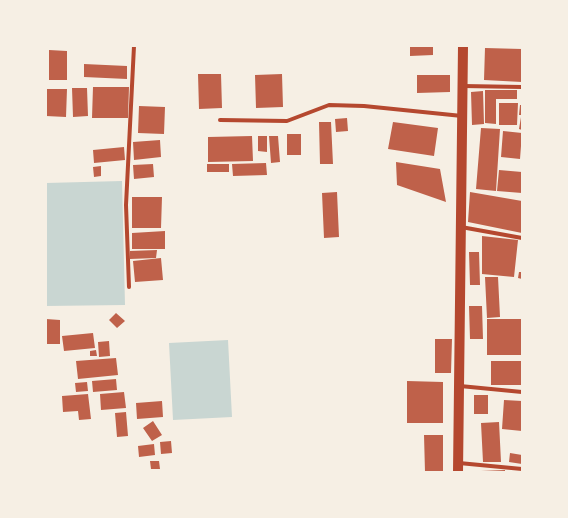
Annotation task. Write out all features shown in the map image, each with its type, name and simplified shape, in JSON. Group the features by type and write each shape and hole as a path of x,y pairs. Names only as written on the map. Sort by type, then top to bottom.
{"main road":[{"path":"458,468 463,46"}],"street":[{"path":"129,287 126,204 134,46"},
{"path":"462,86 522,86"},
{"path":"220,120 287,120 329,105 364,106 462,116"},
{"path":"461,227 522,238"},
{"path":"459,386 522,392"},
{"path":"458,468 522,469"}],"shaded area":[{"path":"122,181 125,305 46,306 46,183"},
{"path":"228,340 232,417 173,420 169,343"}],"building":[{"path":"410,46 433,46 433,55 410,56"},
{"path":"485,48 522,49 522,82 484,80"},
{"path":"49,50 67,51 67,80 49,80"},
{"path":"84,64 127,66 127,79 84,77"},
{"path":"198,74 221,74 222,108 199,109"},
{"path":"282,74 283,107 256,108 255,75"},
{"path":"417,75 450,75 450,92 417,93"},
{"path":"93,87 129,87 128,118 92,118"},
{"path":"72,88 87,88 88,116 73,117"},
{"path":"46,89 67,89 66,117 46,116"},
{"path":"485,90 517,90 517,99 496,99 496,124 485,123"},
{"path":"483,91 484,124 472,125 471,92"},
{"path":"499,103 518,103 517,125 499,125"},
{"path":"520,105 522,105 522,115 519,115"},
{"path":"139,106 165,107 164,134 138,133"},
{"path":"521,117 522,118 522,130 519,129"},
{"path":"347,118 348,131 336,132 335,119"},
{"path":"319,122 331,122 333,164 320,164"},
{"path":"393,122 438,128 434,156 388,149"},
{"path":"481,128 500,129 496,191 476,189"},
{"path":"503,131 522,133 520,159 501,157"},
{"path":"287,134 301,134 301,155 287,155"},
{"path":"252,136 253,161 208,162 208,137"},
{"path":"258,136 267,136 267,152 258,151"},
{"path":"269,136 278,136 280,162 271,163"},
{"path":"160,140 161,157 134,160 133,142"},
{"path":"124,147 125,160 94,163 93,150"},
{"path":"396,162 440,169 446,202 397,185"},
{"path":"266,163 267,175 233,176 232,164"},
{"path":"153,164 154,177 134,179 133,165"},
{"path":"207,164 229,164 229,172 207,172"},
{"path":"101,166 101,176 94,177 93,167"},
{"path":"499,170 522,172 522,193 497,191"},
{"path":"337,192 339,237 324,238 322,193"},
{"path":"470,192 522,201 522,233 468,222"},
{"path":"132,197 162,197 161,228 132,228"},
{"path":"165,231 165,249 132,249 132,233"},
{"path":"482,236 518,240 514,277 482,274"},
{"path":"157,250 156,258 130,259 130,251"},
{"path":"469,252 479,252 480,285 470,285"},
{"path":"161,258 163,280 135,282 133,261"},
{"path":"519,272 522,272 522,279 518,278"},
{"path":"485,277 498,277 500,317 487,318"},
{"path":"469,306 482,306 483,339 470,339"},
{"path":"116,313 125,321 117,328 109,320"},
{"path":"46,319 60,320 60,344 46,344"},
{"path":"487,319 522,319 522,355 487,355"},
{"path":"93,333 95,348 64,351 62,336"},
{"path":"435,339 452,339 451,373 435,373"},
{"path":"109,341 110,356 99,357 98,342"},
{"path":"96,350 97,356 90,356 90,351"},
{"path":"116,358 118,375 78,379 76,361"},
{"path":"491,361 522,361 522,385 491,385"},
{"path":"116,379 117,390 93,392 92,381"},
{"path":"407,381 443,382 443,423 407,423"},
{"path":"87,382 88,391 76,392 75,383"},
{"path":"124,392 126,408 101,410 100,394"},
{"path":"88,394 91,419 79,420 78,411 63,412 62,396"},
{"path":"474,395 488,395 488,414 474,414"},
{"path":"504,400 522,401 522,431 502,429"},
{"path":"162,401 163,417 137,419 136,403"},
{"path":"126,412 128,436 117,437 115,413"},
{"path":"153,421 162,435 152,441 143,428"},
{"path":"499,422 501,462 483,462 481,423"},
{"path":"424,435 443,435 443,472 425,472"},
{"path":"171,441 172,453 161,454 160,442"},
{"path":"154,444 155,455 139,457 138,446"},
{"path":"510,453 522,455 522,464 509,462"},
{"path":"150,461 159,461 160,469 151,469"},
{"path":"505,470 505,472 481,472 481,471"}]}
